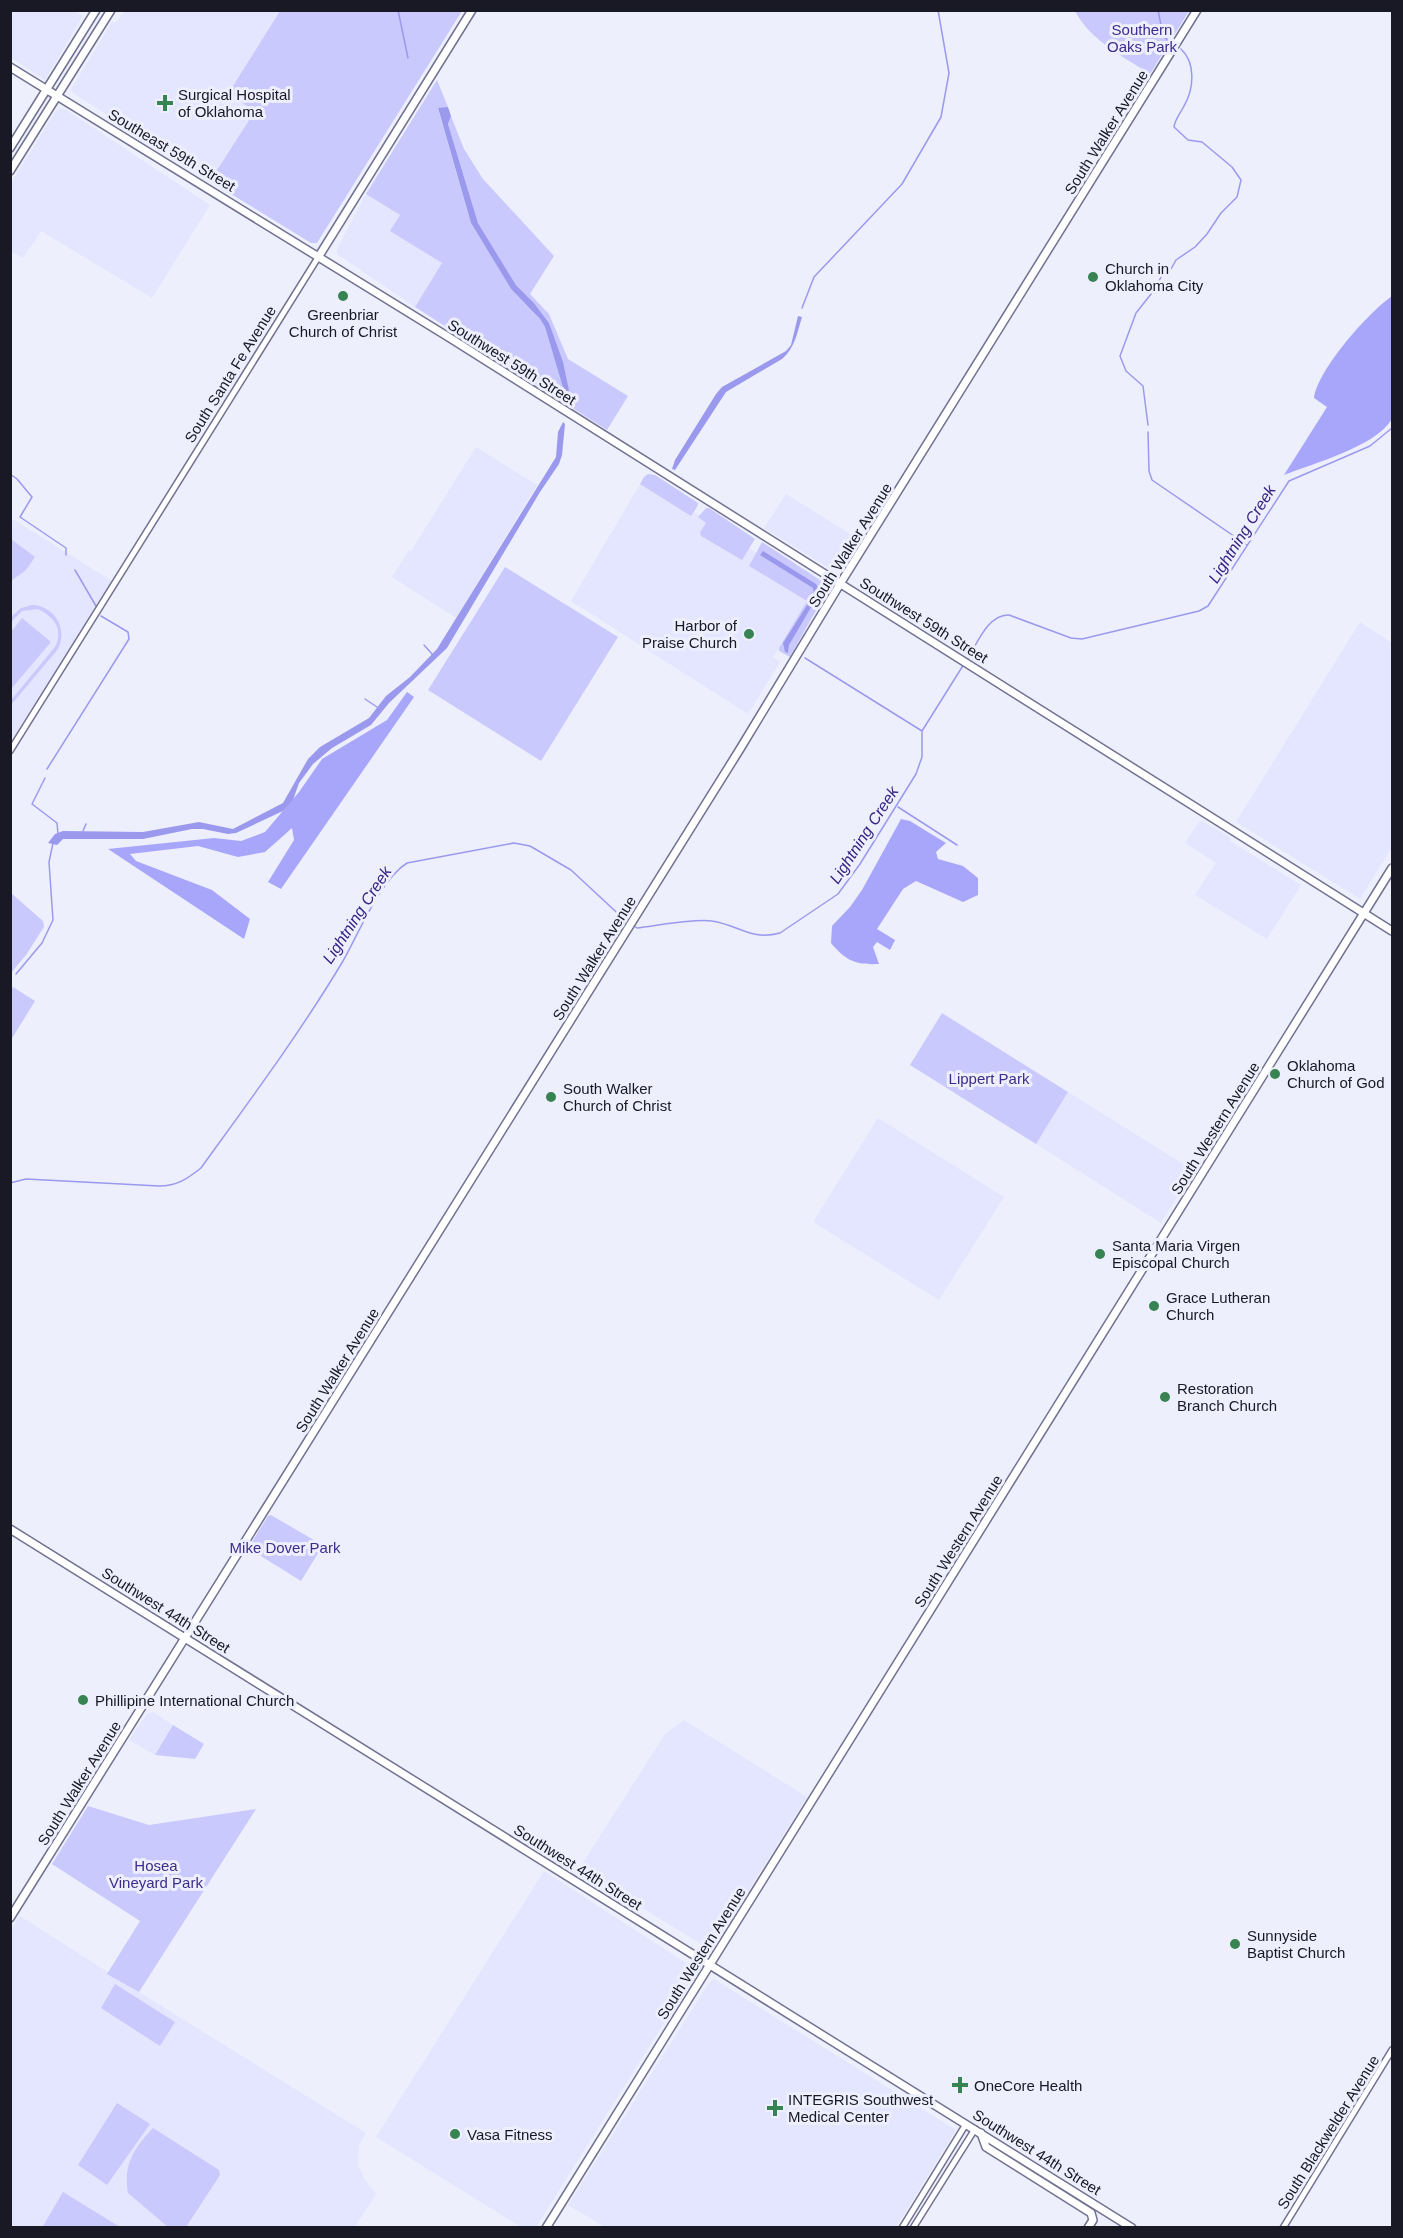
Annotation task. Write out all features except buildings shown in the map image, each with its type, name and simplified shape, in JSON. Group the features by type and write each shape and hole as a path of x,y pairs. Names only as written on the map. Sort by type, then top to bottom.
{"main road":[{"path":"10,148 96,10"},
{"path":"10,171 111,10"},
{"name":"South Santa Fe Avenue","path":"319,256 471,10"},
{"name":"South Walker Avenue","path":"10,1918 1197,10"},
{"name":"Southeast 59th Street","path":"10,67 319,256"},
{"name":"Southwest 59th Street","path":"319,256 1392,931"},
{"name":"South Western Avenue","path":"546,2228 1392,868"},
{"name":"Southwest 44th Street","path":"10,1528 1132,2228"},
{"path":"978,2131 986,2147 1091,2213 1093,2220 1088,2228"}],"street":[{"name":"South Santa Fe Avenue","path":"10,751 319,256"},
{"name":"South Blackwelder Avenue","path":"1283,2228 1392,2050"},
{"path":"902,2228 966,2124"},
{"path":"913,2228 978,2131"}],"shaded area":[{"path":"10,11 74,11 83,16 45,80 11,58"},
{"path":"124,11 280,11 228,94 255,111 210,181 73,93 71,89 112,22 116,22"},
{"path":"448,107 451,116 448,124 478,223 516,285 549,323 563,362 571,400 567,401 545,327 511,289 471,223 438,108"},
{"path":"65,109 210,205 152,298 41,231 23,258 11,251 11,183 56,111"},
{"path":"366,194 400,215 391,231 442,263 415,307 337,254 337,249"},
{"path":"1392,296 1392,419 1384,429 1358,446 1284,475 1327,407 1314,398 1324,372 1358,328"},
{"path":"798,316 802,317 797,334 786,355 726,392 675,470 672,469 675,460 716,394 722,387 786,351 791,345"},
{"path":"563,422 565,424 559,464 447,648 389,703 371,725 332,748 313,764 299,783 293,800 283,811 236,833 192,829 143,839 63,839 57,845 48,843 55,834 63,831 143,832 199,822 233,829 283,803 308,759 320,747 369,718 386,696 410,677 437,649 556,457 558,432"},
{"path":"476,447 537,485 456,618 392,577 409,550 411,551"},
{"path":"643,479 760,555 814,594 773,657 780,662 748,714 571,601"},
{"path":"786,494 860,540 840,570 832,570 764,528"},
{"path":"11,518 112,581 11,744"},
{"path":"763,551 816,584 820,592 789,645 788,653 785,652 783,643 814,594 813,588 760,555"},
{"path":"1360,622 1392,643 1392,847 1360,899 1236,822"},
{"path":"407,692 414,697 281,889 268,882 294,840 292,828 265,852 238,857 198,846 130,854 136,861 212,890 250,919 244,939 108,849 214,838 241,841 265,832 299,792 322,759 387,720"},
{"path":"901,819 910,821 946,843 936,852 938,859 963,866 978,878 978,895 963,902 916,881 903,889 877,929 895,940 890,950 877,942 873,947 879,964 858,963 847,958 831,943 832,926 862,890"},
{"path":"1200,820 1301,885 1267,939 1195,895 1216,863 1185,843"},
{"path":"1068,1092 1193,1170 1161,1223 1036,1144"},
{"path":"878,1118 1004,1197 939,1300 813,1222"},
{"path":"153,1712 173,1725 155,1755 129,1740 147,1714"},
{"path":"684,1720 807,1797 711,1950 579,1869 665,1734"},
{"path":"544,1871 694,1968 696,1972 536,2227 521,2227 376,2137"},
{"path":"20,1916 366,2133 359,2145 358,2165 365,2180 376,2194 355,2227 11,2227 10,1931"},
{"name":"INTEGRIS Southwest Medical Center","path":"714,1979 956,2130 896,2227 605,2227 568,2205 709,1983"}],"green space":[{"path":"280,11 462,11 317,243 311,243 210,181 255,111 228,94"},
{"name":"Southern Oaks Park","path":"1075,11 1189,11 1150,74 1098,39"},
{"path":"437,80 448,107 438,109 471,223 511,289 545,327 567,400 549,323 516,285 478,223 448,124 451,116 464,149 483,179 554,256 530,294 549,314 568,359 628,396 607,430 415,307 442,263 390,231 400,215 366,194"},
{"path":"648,474 655,475 698,503 691,516 640,484"},
{"path":"706,508 755,539 742,560 701,536 700,532 706,523 698,517"},
{"path":"11,539 35,557 26,570 11,581"},
{"path":"762,542 823,582 828,589 790,657 779,651 779,648 807,601 749,566"},
{"path":"505,567 618,637 541,761 428,690"},
{"path":"32,605 47,609 53,614 60,627 61,641 58,649 11,705 11,700 58,641 56,624 38,609 22,611 11,622 11,617 21,608"},
{"path":"22,618 51,642 11,689 11,632"},
{"path":"11,893 43,921 44,927 11,973"},
{"path":"13,987 35,1001 11,1040 10,993"},
{"name":"Lippert Park","path":"942,1013 1068,1092 1036,1144 910,1065"},
{"name":"Mike Dover Park","path":"271,1515 319,1543 320,1550 301,1581 248,1548 268,1516"},
{"path":"173,1725 204,1744 195,1759 155,1755"},
{"name":"Hosea Vineyard Park","path":"88,1806 149,1825 256,1809 139,1992 107,1974 140,1921 52,1864"},
{"path":"115,1984 175,2022 160,2046 101,2008"},
{"path":"117,2103 150,2124 107,2185 78,2165"},
{"path":"153,2128 219,2170 220,2175 186,2227 168,2227 128,2193 129,2165 135,2150"},
{"path":"63,2192 120,2227 43,2226"}],"waterway":[{"path":"398,10 408,58"},
{"path":"802,308 814,277 902,184 941,117 949,73 938,10"},
{"path":"1158,10 1163,35 1169,42"},
{"path":"1148,425 1143,386 1126,371 1120,356 1136,313 1155,289 1163,273 1171,269 1176,260 1195,247 1221,213 1237,197 1241,180 1232,167 1202,142 1188,140 1174,127 1190,92 1192,76 1189,61 1181,49"},
{"name":"Lightning Creek","path":"967,660 984,631 995,619 1002,616 1009,615 1071,638 1082,639 1199,611 1208,606 1289,481 1370,446 1392,428"},
{"path":"1148,432 1149,471 1152,480 1247,545"},
{"path":"10,474 32,497 20,517 66,548 66,555"},
{"path":"75,570 96,606"},
{"path":"47,769 129,639 128,632 101,616"},
{"path":"424,645 433,655"},
{"path":"805,658 922,731"},
{"name":"Lightning Creek","path":"634,926 637,928 705,920 753,934 770,935 780,933 838,894 860,864 916,774 922,757 922,731 964,664"},
{"path":"365,699 377,707"},
{"path":"45,778 32,804 57,823 58,834"},
{"path":"898,807 957,845"},
{"path":"83,831 86,824"},
{"path":"16,974 42,943 53,920 49,862 53,843"},
{"name":"Lightning Creek","path":"10,1183 26,1179 165,1186 182,1181 201,1168 310,1014 343,961 379,894 397,871 407,863 514,843 530,846 571,870 627,922"}],"place":[{"name":"Surgical Hospital of Oklahoma","path":"165,103"},
{"name":"Church in Oklahoma City","path":"1093,277"},
{"name":"Greenbriar Church of Christ","path":"343,296"},
{"name":"Harbor of Praise Church","path":"749,634"},
{"name":"Oklahoma Church of God","path":"1275,1074"},
{"name":"South Walker Church of Christ","path":"551,1097"},
{"name":"Santa Maria Virgen Episcopal Church","path":"1100,1254"},
{"name":"Grace Lutheran Church","path":"1154,1306"},
{"name":"Restoration Branch Church","path":"1165,1397"},
{"name":"Phillipine International Church","path":"83,1700"},
{"name":"Sunnyside Baptist Church","path":"1235,1944"},
{"name":"OneCore Health","path":"960,2085"},
{"name":"INTEGRIS Southwest Medical Center","path":"775,2108"},
{"name":"Vasa Fitness","path":"455,2134"}]}
